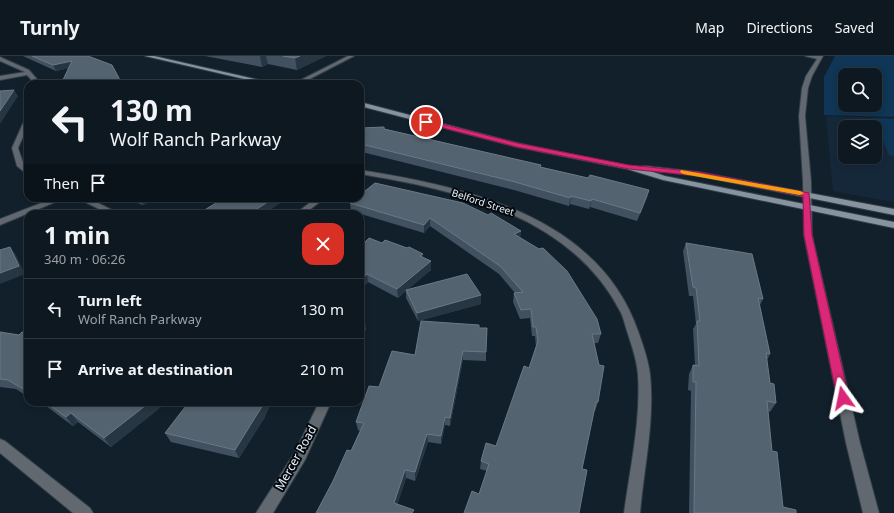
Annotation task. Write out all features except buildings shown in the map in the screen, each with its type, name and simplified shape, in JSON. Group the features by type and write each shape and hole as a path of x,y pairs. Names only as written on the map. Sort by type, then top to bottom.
{"street":[{"path":"147,56 256,80"},
{"path":"304,80 352,56"},
{"path":"807,56 820,57 809,76 802,116 808,235 853,443 871,513"},
{"path":"0,59 29,73 35,80"},
{"path":"0,78 29,73"},
{"path":"364,105 517,145 629,167 699,174 894,212"},
{"path":"24,129 15,148 21,166 24,169"},
{"path":"629,167 663,178 894,225"},
{"name":"Belford Street","path":"364,173 401,178 479,198 508,208 539,223 575,246 604,276 626,312 641,356 645,399 632,513"},
{"path":"30,210 51,202"},
{"path":"90,202 107,210"},
{"path":"304,210 316,202"},
{"path":"0,222 24,213"},
{"name":"Mercer Road","path":"264,513 300,456 323,406"},
{"path":"0,445 85,513"}],"shaded area":[{"path":"835,56 894,56 894,117 824,115 824,77"},
{"path":"826,116 894,118 894,202 833,191"},
{"path":"873,118 894,119 894,156 889,155 882,139 882,120 874,120"}],"slow traffic":[{"path":"683,172 768,186 800,193"}],"route":[{"path":"426,122 517,145 629,167 699,174 807,194 806,206 808,235 843,398"}]}
